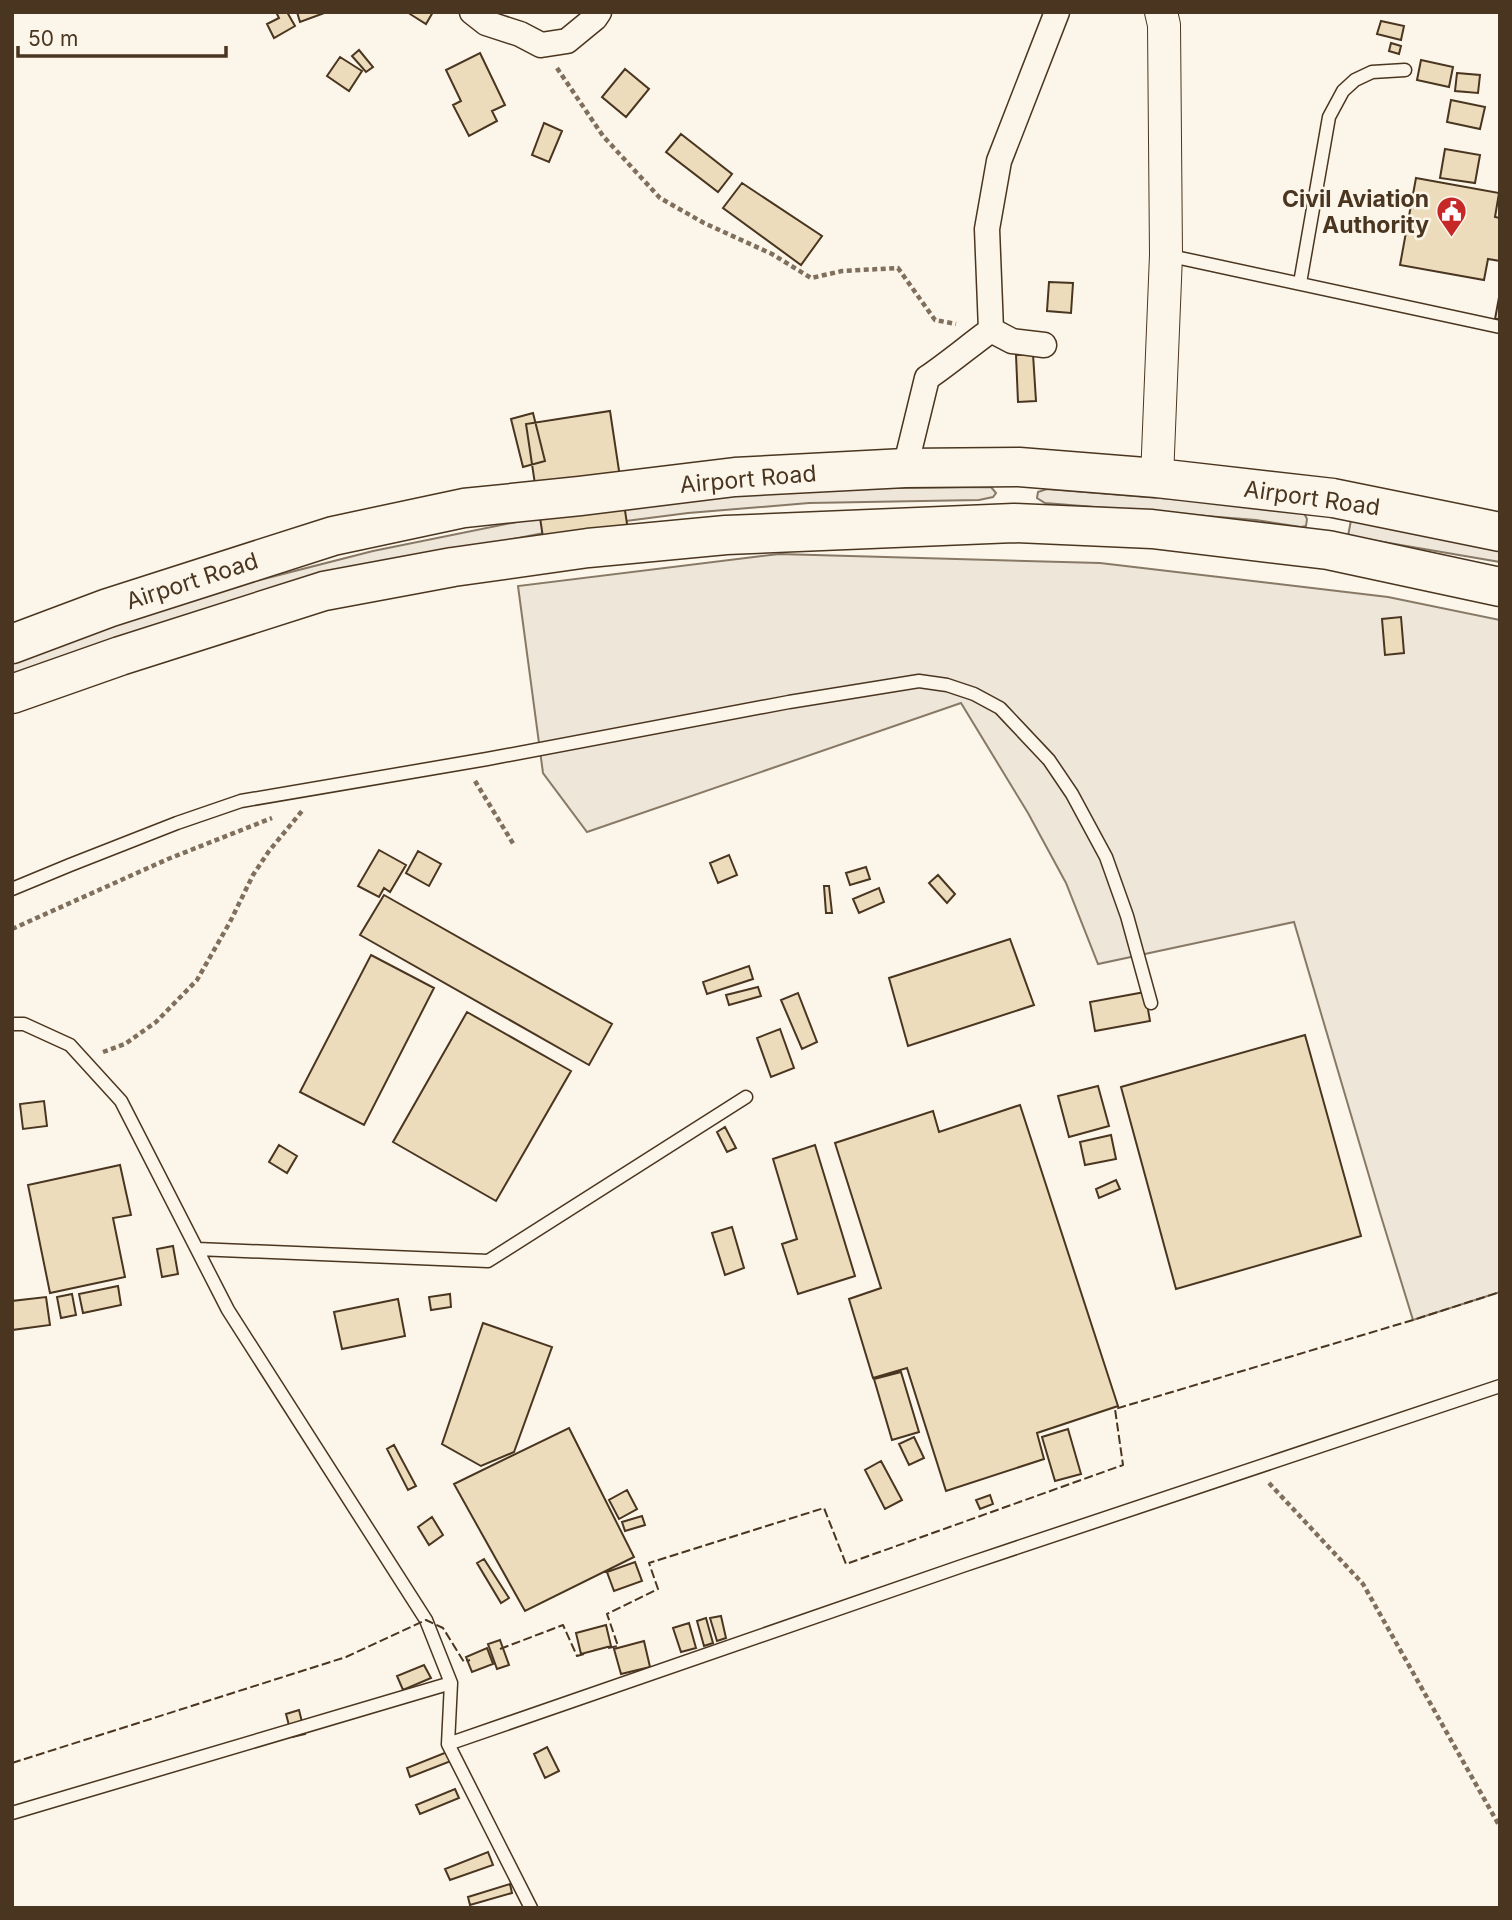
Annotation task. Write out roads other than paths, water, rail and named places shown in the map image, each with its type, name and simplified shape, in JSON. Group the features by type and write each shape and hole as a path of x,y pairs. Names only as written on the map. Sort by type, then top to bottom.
{"highway":[{"name":"Airport Road","path":"12,644 108,608 333,536 464,508 735,477 905,468 1019,467 1157,478 1333,498 1500,532"},
{"path":"1014,523 1019,467"},
{"path":"1328,550 1333,498"},
{"path":"12,694 120,656 324,592 453,566 588,548 726,535 1014,523 1152,529 1328,550 1500,587"}],"street":[{"path":"472,12 486,23 520,34 541,45 567,41 599,12"},
{"path":"991,330 987,229 999,162 1057,12"},
{"path":"1157,478 1166,255 1164,25 1161,12"},
{"path":"991,330 1012,341 1044,345"},
{"path":"905,468 927,379 991,330"}],"lane":[{"path":"1300,283 1329,117 1342,91 1354,80 1372,72 1405,70"},
{"path":"1166,255 1500,327"},
{"path":"12,889 153,832 241,802 789,702 919,681 947,685 974,694 1000,708 1049,760 1072,794 1106,857 1127,916 1151,1003"},
{"path":"12,1024 24,1024 70,1045 121,1101 228,1310 426,1620 452,1683 448,1744 531,1908"},
{"path":"197,1249 488,1261 746,1097"},
{"path":"448,1744 965,1565 1500,1386"},
{"path":"12,1813 452,1683"}],"place":[{"name":"Civil Aviation Authority","path":"1452,239"}]}
